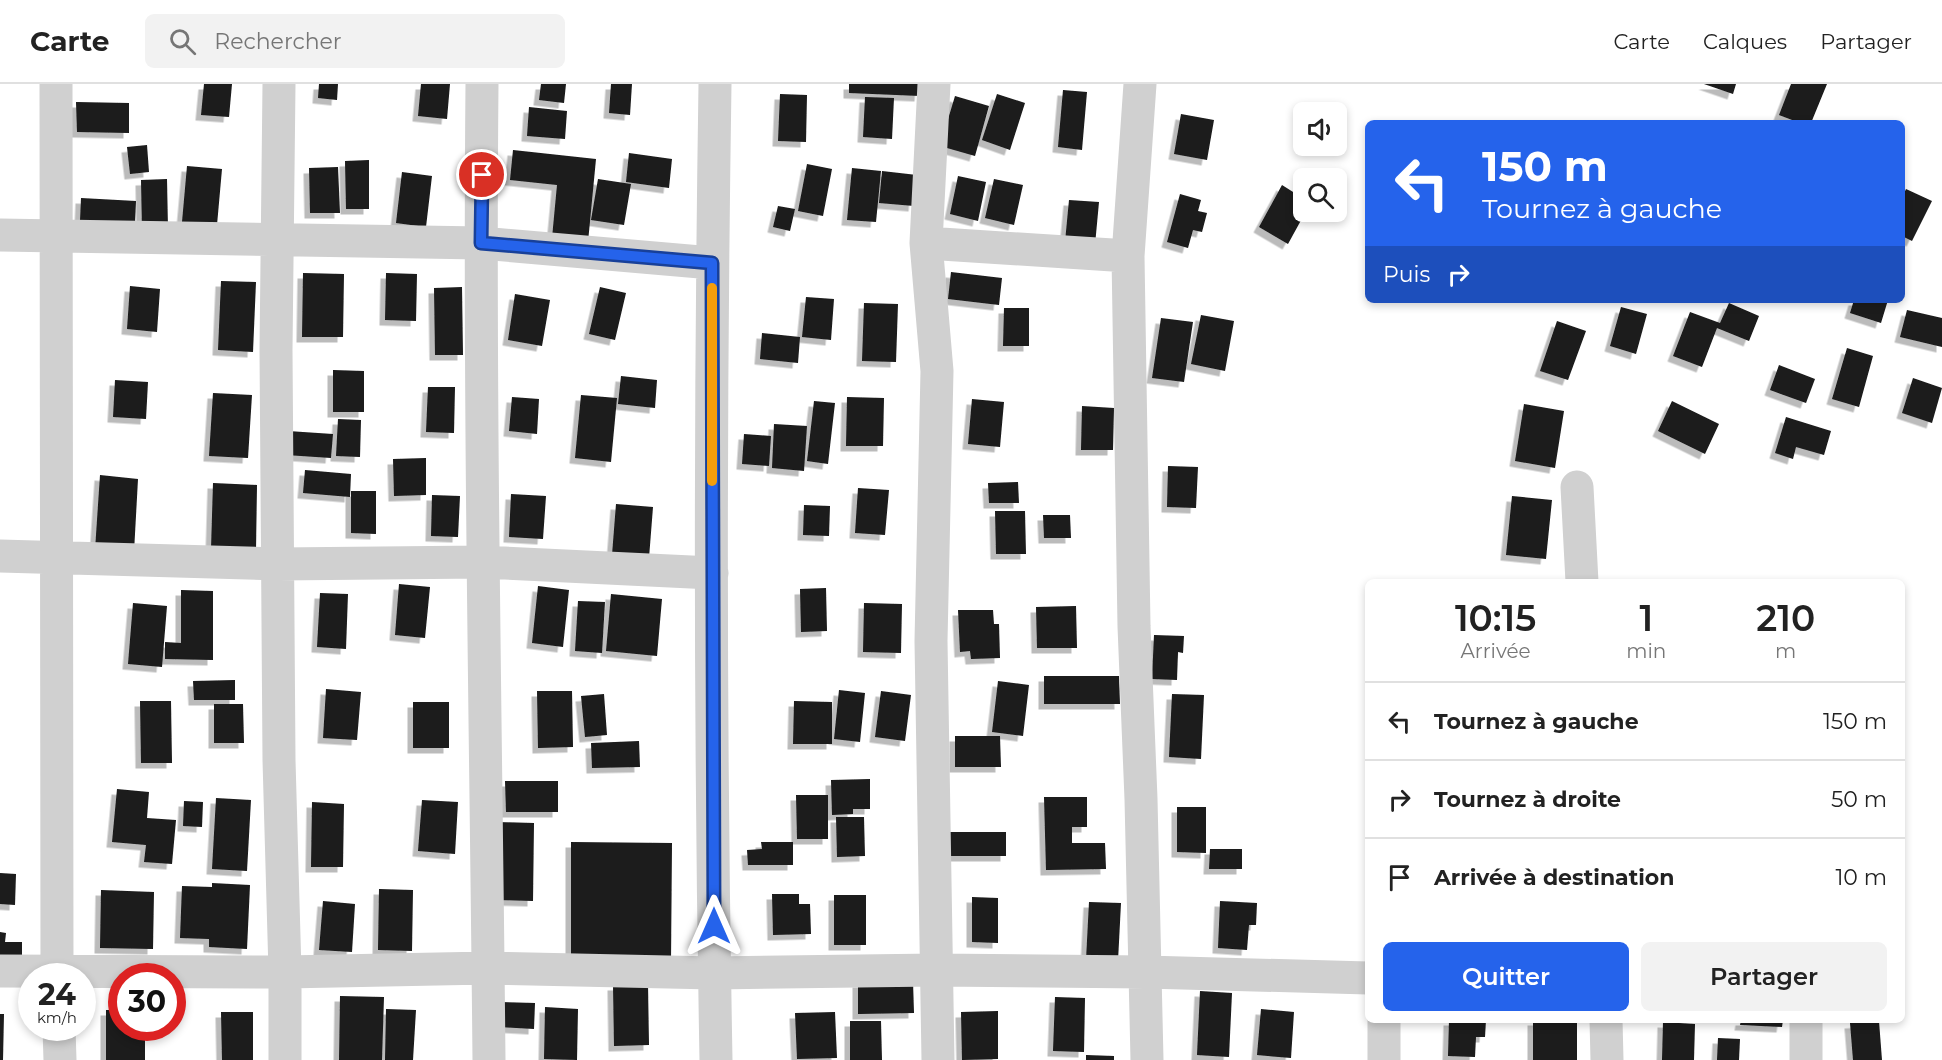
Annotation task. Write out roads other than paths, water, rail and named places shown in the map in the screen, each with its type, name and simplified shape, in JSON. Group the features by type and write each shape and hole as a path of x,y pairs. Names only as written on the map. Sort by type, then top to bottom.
{"street":[{"path":"56,84 57,963"},
{"path":"279,84 276,240 279,760 285,1060"},
{"path":"483,84 482,562 489,1060"},
{"path":"715,84 712,263 712,573 716,1060"},
{"path":"934,84 926,243 937,371 931,641 938,1060"},
{"path":"1140,84 1128,256 1134,627 1147,1060"},
{"path":"0,235 481,243 712,263"},
{"path":"926,243 1128,256"},
{"path":"1577,487 1582,579"},
{"path":"0,556 278,564 482,562 712,573"},
{"path":"96,974 488,968 714,973 936,970 1146,972 1365,978"},
{"path":"0,971 18,972"},
{"path":"1384,1023 1384,1060"},
{"path":"1606,1023 1607,1060"},
{"path":"1806,1023 1806,1060"},
{"path":"59,1041 60,1060"}]}
